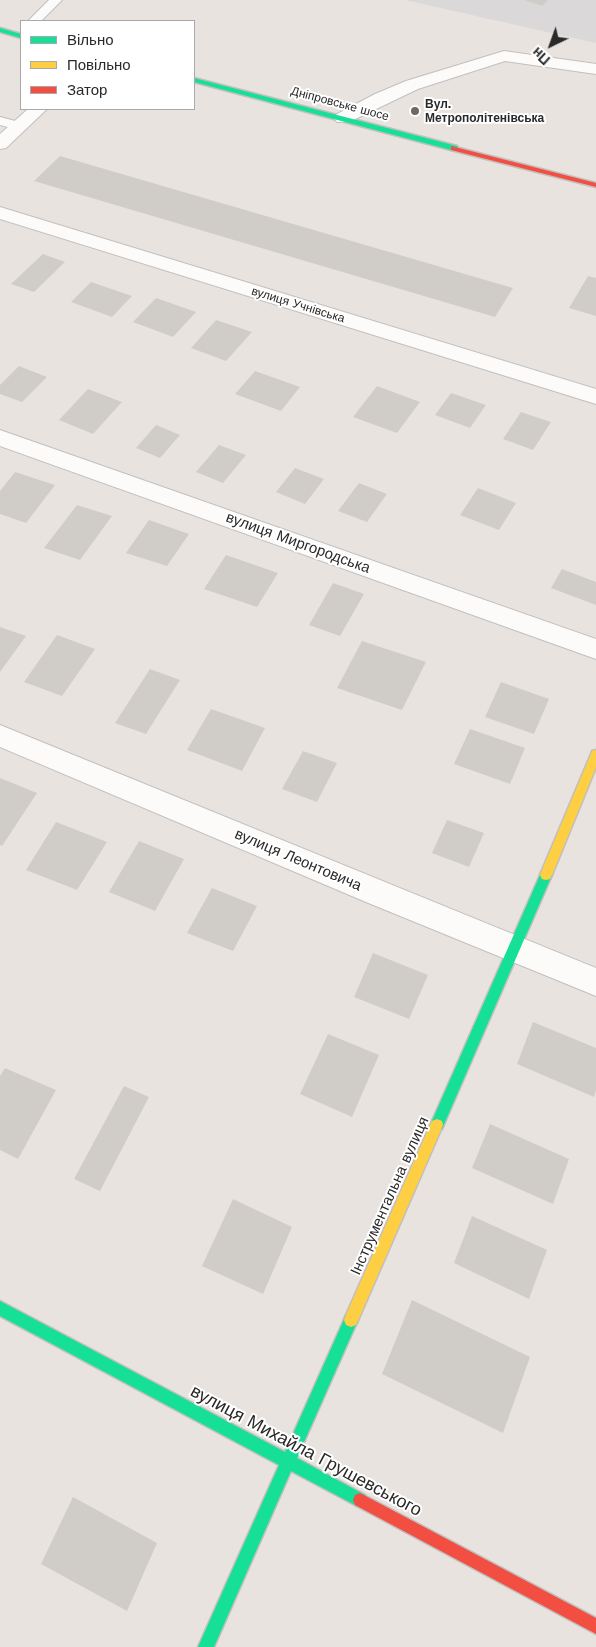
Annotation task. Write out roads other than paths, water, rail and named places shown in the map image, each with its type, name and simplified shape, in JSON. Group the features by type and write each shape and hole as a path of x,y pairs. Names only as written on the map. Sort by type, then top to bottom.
{"street":[{"path":"0,30 20,35"},
{"path":"343,118 381,98 412,85 474,63 504,56 596,68"},
{"name":"Дніпровське шосе","path":"195,80 596,186"},
{"path":"0,144 37,110"},
{"name":"вулиця Учнівська","path":"0,213 596,397"},
{"name":"вулиця Миргородська","path":"0,438 596,649"},
{"name":"вулиця Леонтовича","path":"0,736 596,982"},
{"name":"Інструментальна вулиця","path":"206,1647 290,1462 515,950 596,754"},
{"name":"вулиця Михайла Грушевського","path":"0,1308 596,1626"}],"lane":[{"path":"35,20 56,0"},
{"path":"0,121 18,126"}],"place":[{"name":"Вул. Метрополітенівська","path":"415,111"}]}
